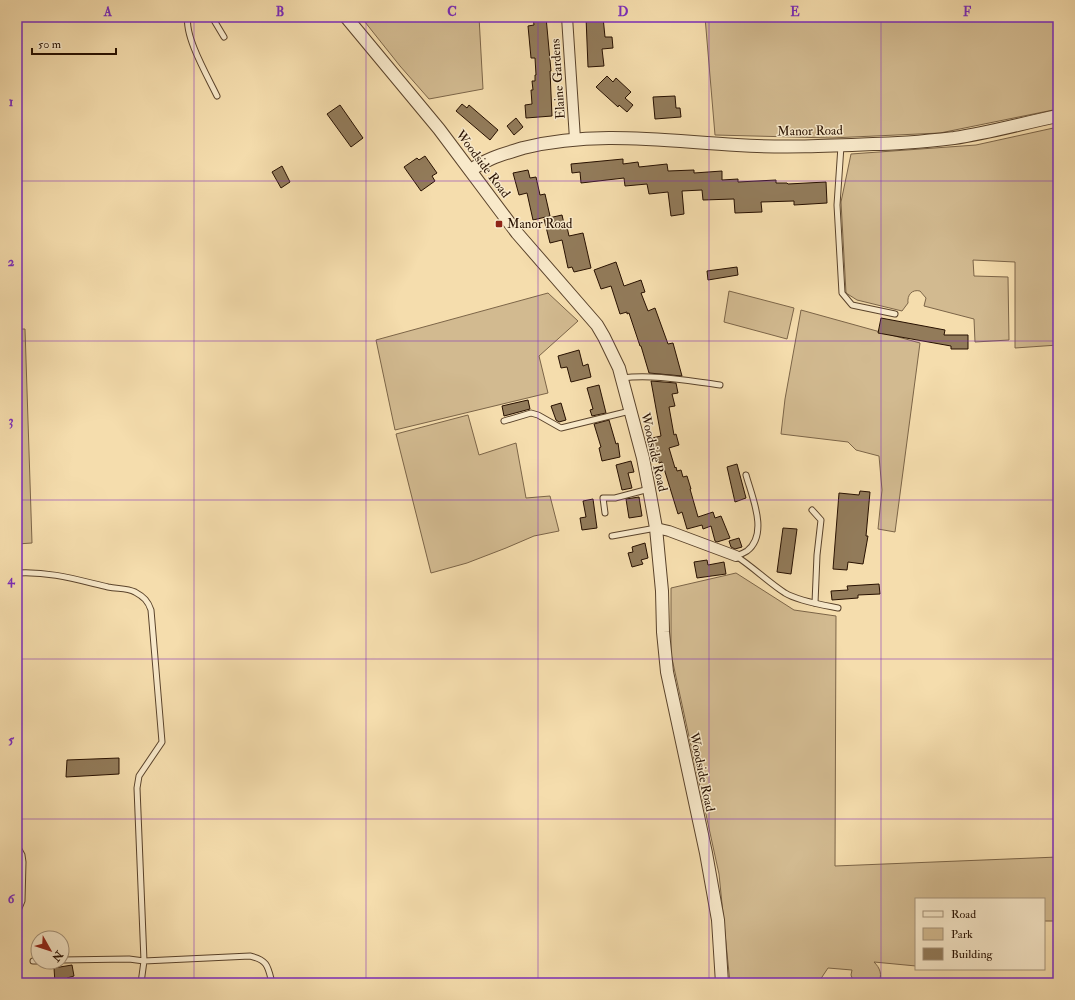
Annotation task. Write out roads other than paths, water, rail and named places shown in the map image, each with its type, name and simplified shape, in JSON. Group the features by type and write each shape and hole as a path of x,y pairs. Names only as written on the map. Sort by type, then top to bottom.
{"street":[{"name":"Woodside Road","path":"346,17 439,129 517,233 597,325 614,357 643,458 650,489 656,528 662,591 663,632 667,672 706,853 718,920 722,983"},
{"name":"Elaine Gardens","path":"567,17 575,139"},
{"name":"Manor Road","path":"470,170 501,154 544,144 575,139 622,138 682,140 745,146 882,144 955,138 1058,116"},
{"path":"656,528 669,531 736,556"}],"lane":[{"path":"188,17 187,21 189,36 217,96"},
{"path":"212,17 224,37"},
{"path":"841,145 837,205 842,293 852,305 895,314"},
{"path":"621,378 648,376 720,385"},
{"path":"504,421 531,413 538,415 561,428 630,411"},
{"path":"736,556 747,551 758,534 759,523 746,475"},
{"path":"605,513 603,498 615,498 650,489"},
{"path":"812,510 820,520 817,555 816,603"},
{"path":"612,536 656,528"},
{"path":"736,556 786,594 838,608"},
{"path":"17,573 42,573 68,577 110,588 131,590 143,597 148,602 151,610 162,742 139,776 137,788 144,961 141,983"},
{"path":"17,846 22,855 23,862 22,901 17,913"},
{"path":"70,960 129,959 144,961 250,956 259,958 265,962 272,983"}],"place":[{"name":"Manor Road","path":"499,224"}]}
